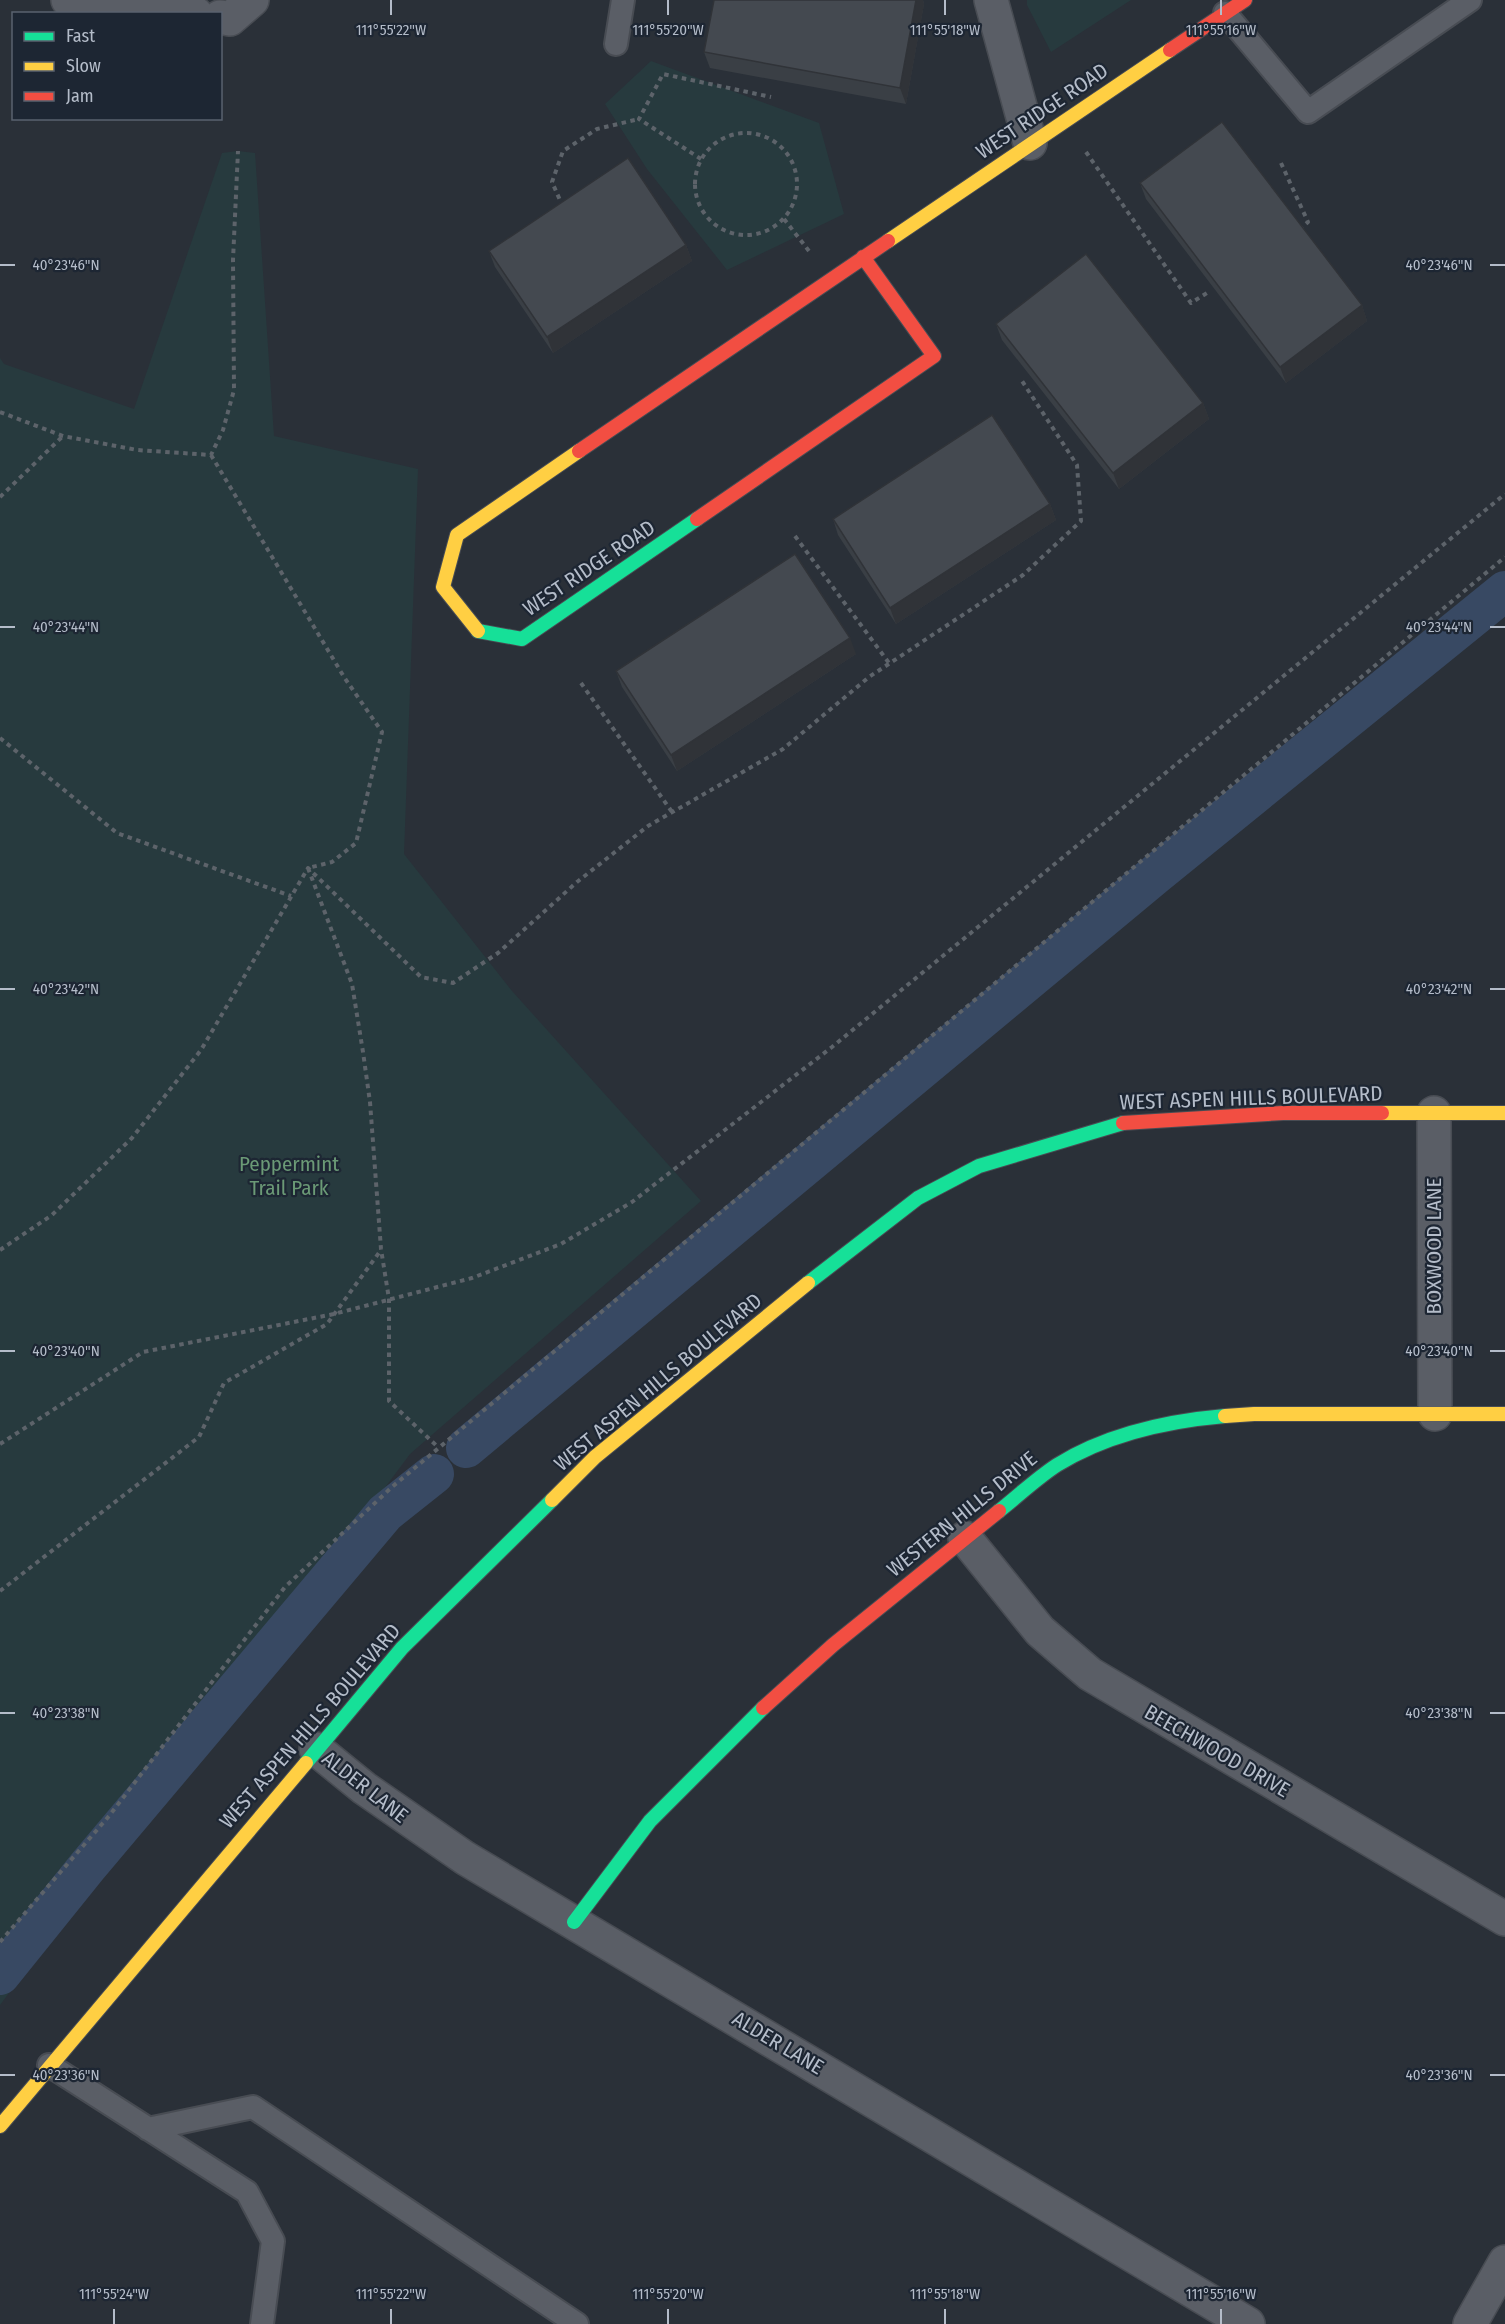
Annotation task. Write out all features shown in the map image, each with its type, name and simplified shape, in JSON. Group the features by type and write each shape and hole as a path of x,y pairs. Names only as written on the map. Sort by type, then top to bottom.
{"street":[{"path":"68,0 93,3 136,3 180,12"},
{"path":"991,0 1030,143"},
{"name":"WEST RIDGE ROAD","path":"863,257 934,357 522,639 475,631 443,587 457,535 863,257 1030,143 1245,0"},
{"name":"WEST ASPEN HILLS BOULEVARD","path":"0,2126 402,1648 595,1457 864,1238 918,1198 979,1166 1115,1123 1283,1113 1505,1113"},
{"name":"BOXWOOD LANE","path":"1434,1113 1435,1414"},
{"name":"WESTERN HILLS DRIVE","path":"574,1922 650,1821 755,1715 833,1645 1056,1465 1085,1450 1147,1428 1218,1416 1505,1413"},
{"name":"BEECHWOOD DRIVE","path":"965,1538 1040,1631 1090,1674 1505,1919"},
{"name":"ALDER LANE","path":"316,1749 414,1825 1248,2324"},
{"path":"1470,2324 1505,2262"}],"lane":[{"path":"616,44 624,0"},
{"path":"1225,13 1308,112 1470,0"},
{"path":"49,2065 247,2192 273,2241 262,2324"},
{"path":"148,2129 253,2107 577,2324"}],"path":[{"path":"639,119 663,74 771,97"},
{"path":"563,207 552,182 563,151 597,129 639,119 701,159"},
{"path":"744,133 761,135 777,143 789,155 796,171 798,188 794,205 784,219 771,229 756,235 739,235 723,230 710,220 700,207 696,191 696,175 701,159 712,146 727,137 744,133"},
{"path":"211,455 223,430 234,390 233,260 238,151"},
{"path":"1085,151 1191,303 1207,293"},
{"path":"1281,163 1308,222 1298,230"},
{"path":"784,219 812,254"},
{"path":"308,868 421,977 453,983 498,953 577,882 639,832 783,749 889,663 1023,575 1081,521 1077,465 1022,381"},
{"path":"0,412 63,436 137,450 211,455"},
{"path":"0,497 63,436"},
{"path":"0,1250 52,1215 132,1138 201,1050 308,868 332,862 356,843 382,732 338,668 211,455"},
{"path":"0,1444 142,1352 334,1314 472,1278 561,1244 632,1202 842,1040 1505,494"},
{"path":"795,536 889,663"},
{"path":"0,1942 109,1816 285,1587 392,1487 1505,557"},
{"path":"581,683 672,812"},
{"path":"0,738 117,833 291,896"},
{"path":"308,868 352,984 370,1102 381,1249 388,1299 388,1401 439,1448"},
{"path":"0,1592 199,1437 224,1383 327,1324 381,1249"}],"green space":[{"path":"1027,0 1131,0 1051,52 1027,5"},
{"path":"651,61 819,123 844,214 727,270 647,169 605,104"},
{"name":"Peppermint Trail Park","path":"238,151 255,153 274,436 418,469 404,854 512,991 701,1201 410,1454 0,2005 0,358 4,364 134,409 222,153"}],"building":[{"path":"714,0 916,0 900,88 704,52"},
{"path":"1222,122 1362,305 1280,367 1140,183"},
{"path":"628,158 686,245 547,337 489,251"},
{"path":"1086,254 1203,403 1113,473 996,324"},
{"path":"992,415 1050,504 890,608 833,519"},
{"path":"795,554 850,638 671,755 616,671"}],"waterway":[{"path":"466,1448 1156,874 1505,591"},
{"path":"0,1975 87,1867 385,1513 434,1474"}],"traffic: fast":[{"path":"478,631 522,639 697,519"},
{"path":"808,1283 918,1198 979,1166 1123,1123"},
{"path":"999,1511 1057,1465 1096,1445 1138,1431 1181,1421 1225,1416"},
{"path":"306,1763 402,1648 552,1500"},
{"path":"574,1922 650,1821 763,1708"}],"traffic: slow":[{"path":"888,241 1170,50"},
{"path":"478,631 443,587 457,535 579,451"},
{"path":"1382,1113 1505,1113"},
{"path":"552,1500 595,1457 808,1283"},
{"path":"1225,1416 1505,1414"},
{"path":"0,2126 306,1763"}],"traffic: jam":[{"path":"1170,50 1245,0"},
{"path":"579,451 888,241"},
{"path":"697,519 934,356 863,257"},
{"path":"1123,1123 1283,1113 1382,1113"},
{"path":"763,1708 833,1645 999,1511"}]}
